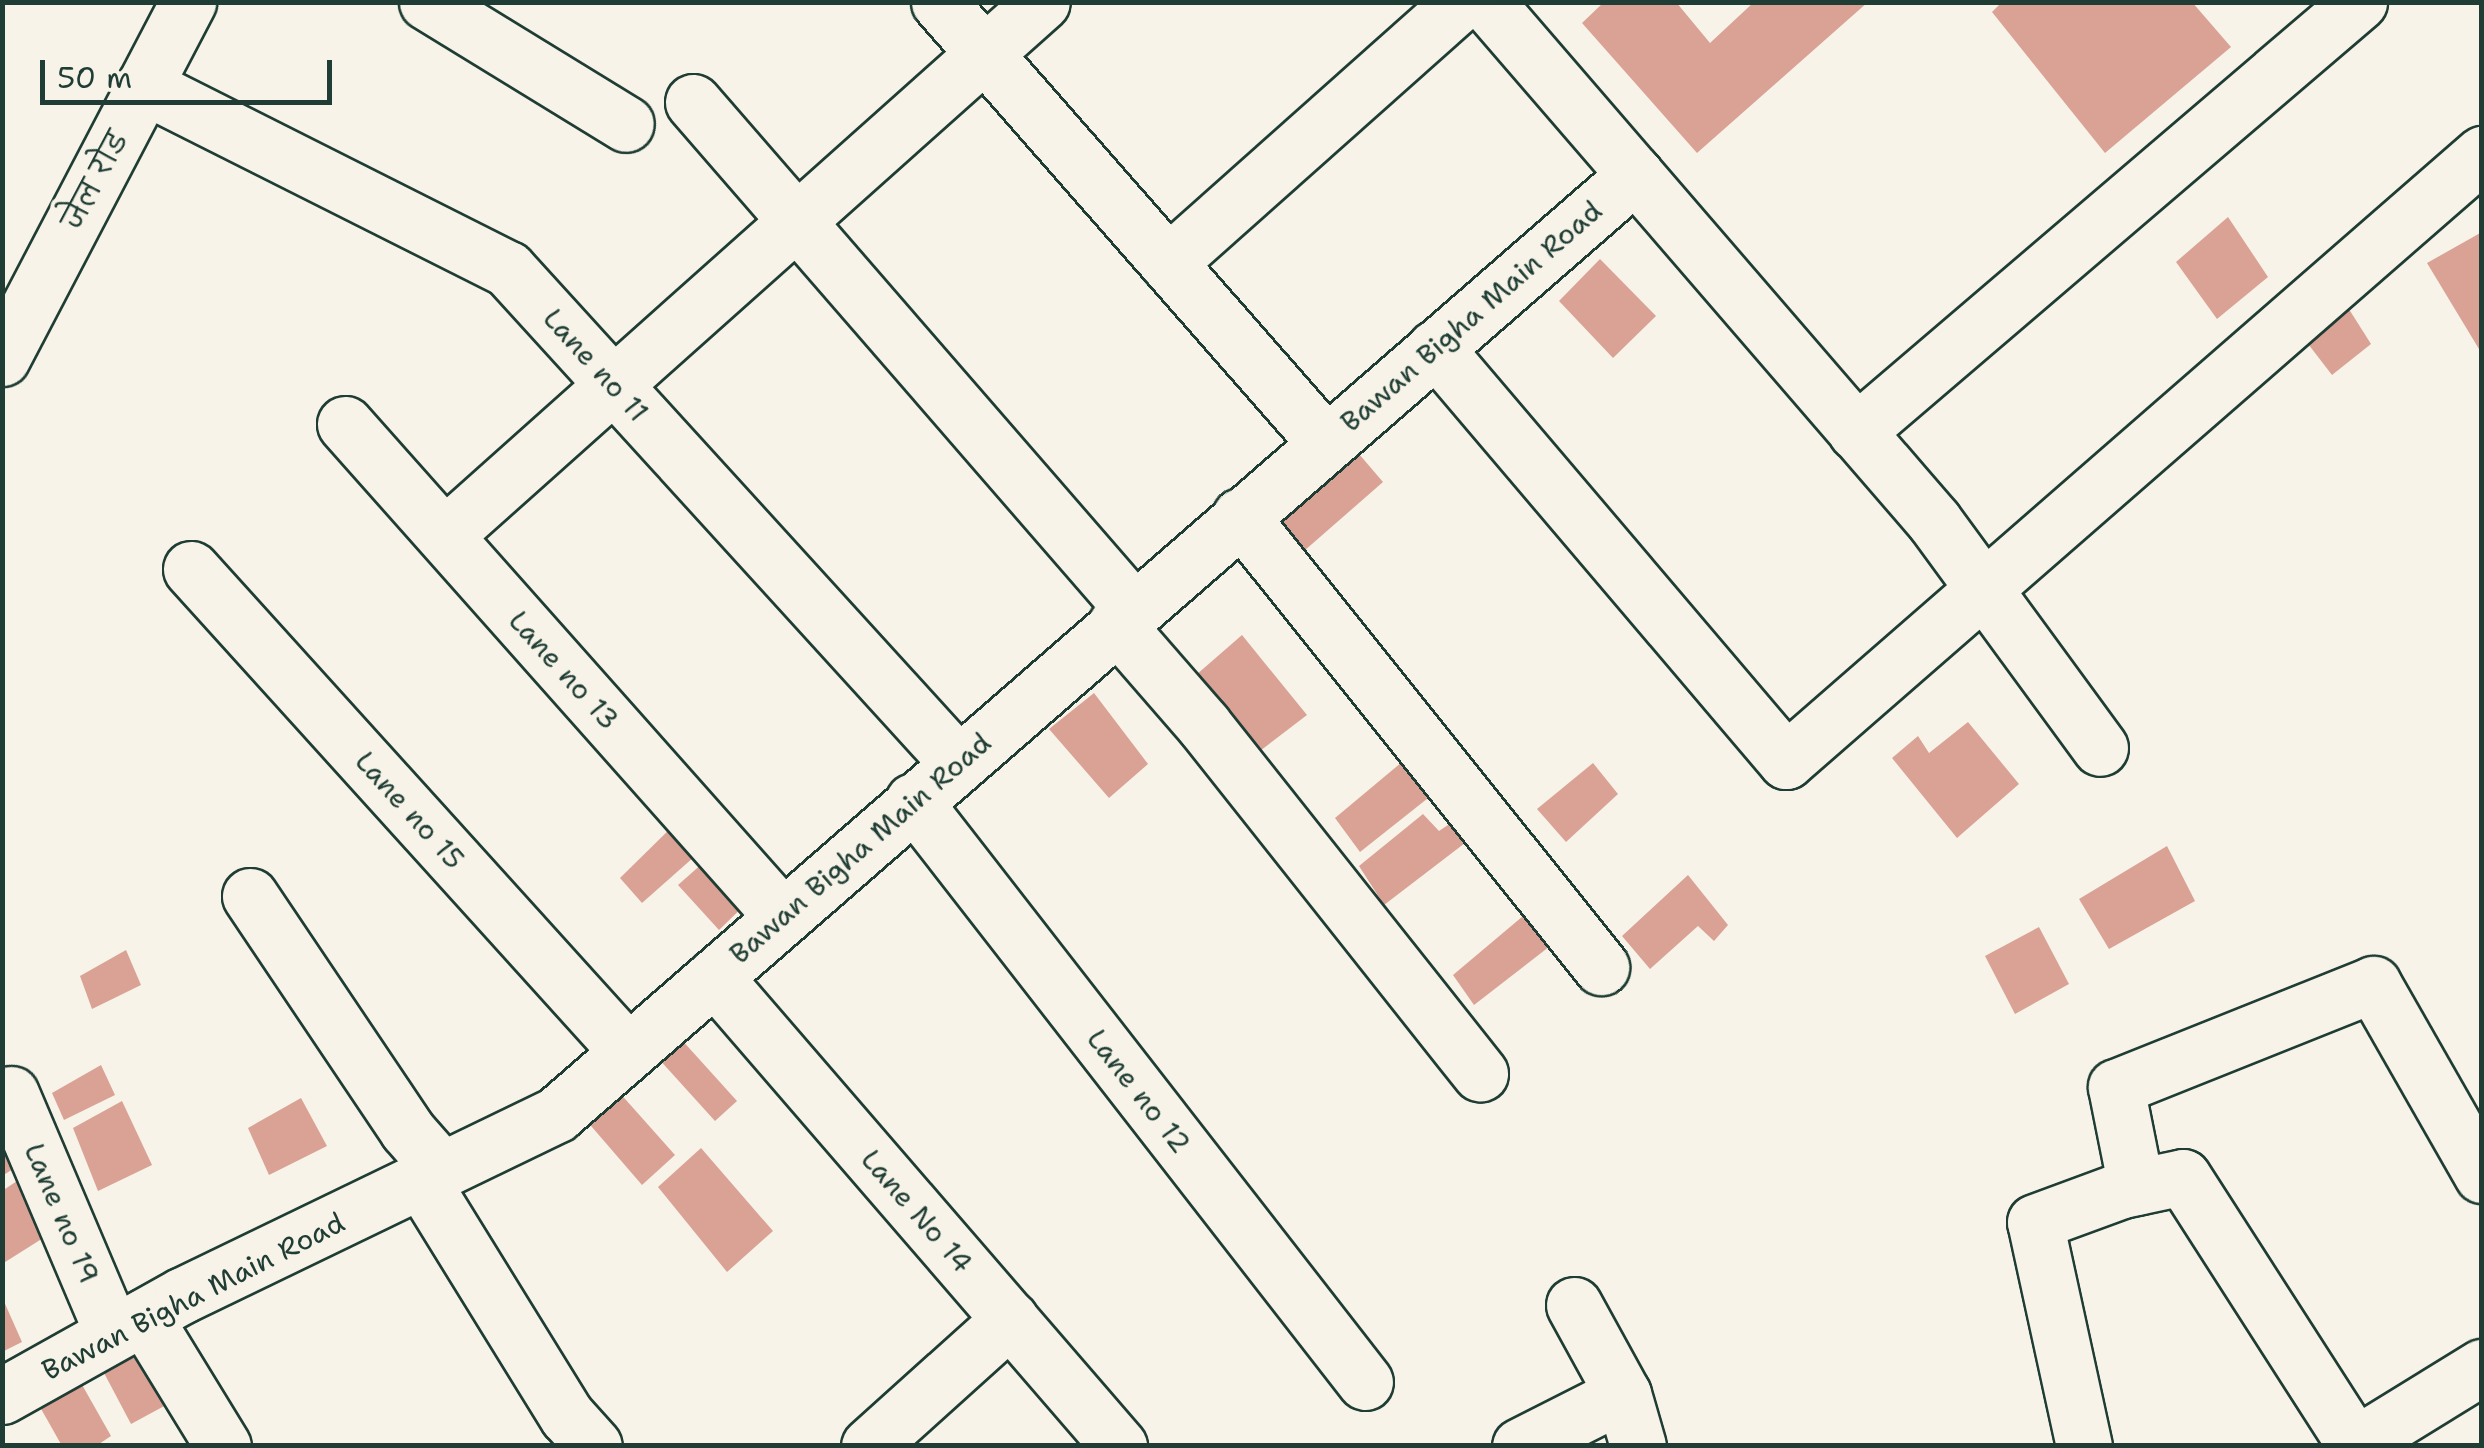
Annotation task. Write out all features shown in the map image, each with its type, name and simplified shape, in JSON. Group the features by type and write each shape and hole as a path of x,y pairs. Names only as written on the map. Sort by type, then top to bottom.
{"street":[{"name":"जेल रोड","path":"2,358 188,2"},
{"path":"427,2 626,124"},
{"path":"940,2 1326,442"},
{"path":"445,535 1042,2"},
{"path":"1168,263 1461,2"},
{"path":"1486,2 1856,432 1982,587 2100,748"},
{"path":"1856,432 2359,2"},
{"name":"Lane no 11","path":"144,86 508,269 957,762"},
{"path":"693,102 1124,616 1203,724 1480,1072"},
{"path":"1434,348 1786,761 2482,154"},
{"name":"Bawan Bigha Main Road","path":"2,1396 128,1325 556,1114 1635,175"},
{"name":"Lane no 13","path":"345,424 782,916"},
{"path":"1240,516 1600,967"},
{"name":"Lane no 15","path":"191,568 628,1052"},
{"name":"Lane no 12","path":"913,801 1365,1382"},
{"path":"250,896 407,1130 567,1416 594,1446"},
{"name":"Lane No 14","path":"714,977 1119,1446"},
{"path":"2136,1187 2116,1087 2372,984 2482,1175"},
{"name":"Lane no 19","path":"10,1094 128,1325 223,1446"},
{"path":"2084,1446 2035,1222 2136,1187 2183,1178 2355,1445 2482,1367"},
{"path":"1520,1446 1631,1420 1574,1304"},
{"path":"869,1446 1010,1319"}],"building":[{"path":"1604,2 1676,2 1710,43 1754,2 1868,2 1697,153 1582,23"},
{"path":"2002,2 2192,2 2231,47 2105,153 1992,12"},
{"path":"2228,217 2268,277 2217,319 2176,262"},
{"path":"2482,232 2482,354 2427,263"},
{"path":"1600,259 1656,316 1613,358 1559,301"},
{"path":"2340,295 2371,344 2332,375 2295,327"},
{"path":"1347,440 1383,482 1296,558 1262,514"},
{"path":"1242,635 1307,715 1260,751 1196,675"},
{"path":"1094,693 1148,764 1109,798 1049,729"},
{"path":"1968,722 2019,784 1957,838 1892,758 1918,736 1929,753"},
{"path":"1414,752 1442,787 1360,852 1335,818"},
{"path":"1593,763 1618,794 1566,842 1537,809"},
{"path":"1423,814 1439,831 1451,823 1465,843 1384,905 1359,866"},
{"path":"679,820 703,849 642,903 620,878"},
{"path":"2167,846 2195,901 2109,949 2079,899"},
{"path":"713,854 752,898 719,930 678,885"},
{"path":"1688,875 1728,925 1714,941 1698,926 1650,969 1622,936"},
{"path":"1529,911 1554,943 1474,1005 1453,975"},
{"path":"2039,927 2069,984 2015,1014 1985,956"},
{"path":"126,950 141,985 92,1009 80,976"},
{"path":"671,1028 737,1101 715,1121 648,1047"},
{"path":"101,1065 115,1095 64,1120 52,1093"},
{"path":"610,1082 675,1155 642,1185 579,1112"},
{"path":"301,1098 327,1146 269,1175 248,1128"},
{"path":"122,1101 152,1165 98,1191 73,1128"},
{"path":"2,1135 21,1164 2,1176"},
{"path":"701,1148 773,1231 727,1272 658,1187"},
{"path":"26,1175 59,1228 2,1264 2,1191"},
{"path":"2,1297 22,1342 2,1352"},
{"path":"140,1328 179,1398 131,1424 94,1354"},
{"path":"72,1367 111,1436 96,1446 62,1446 31,1391"}]}
